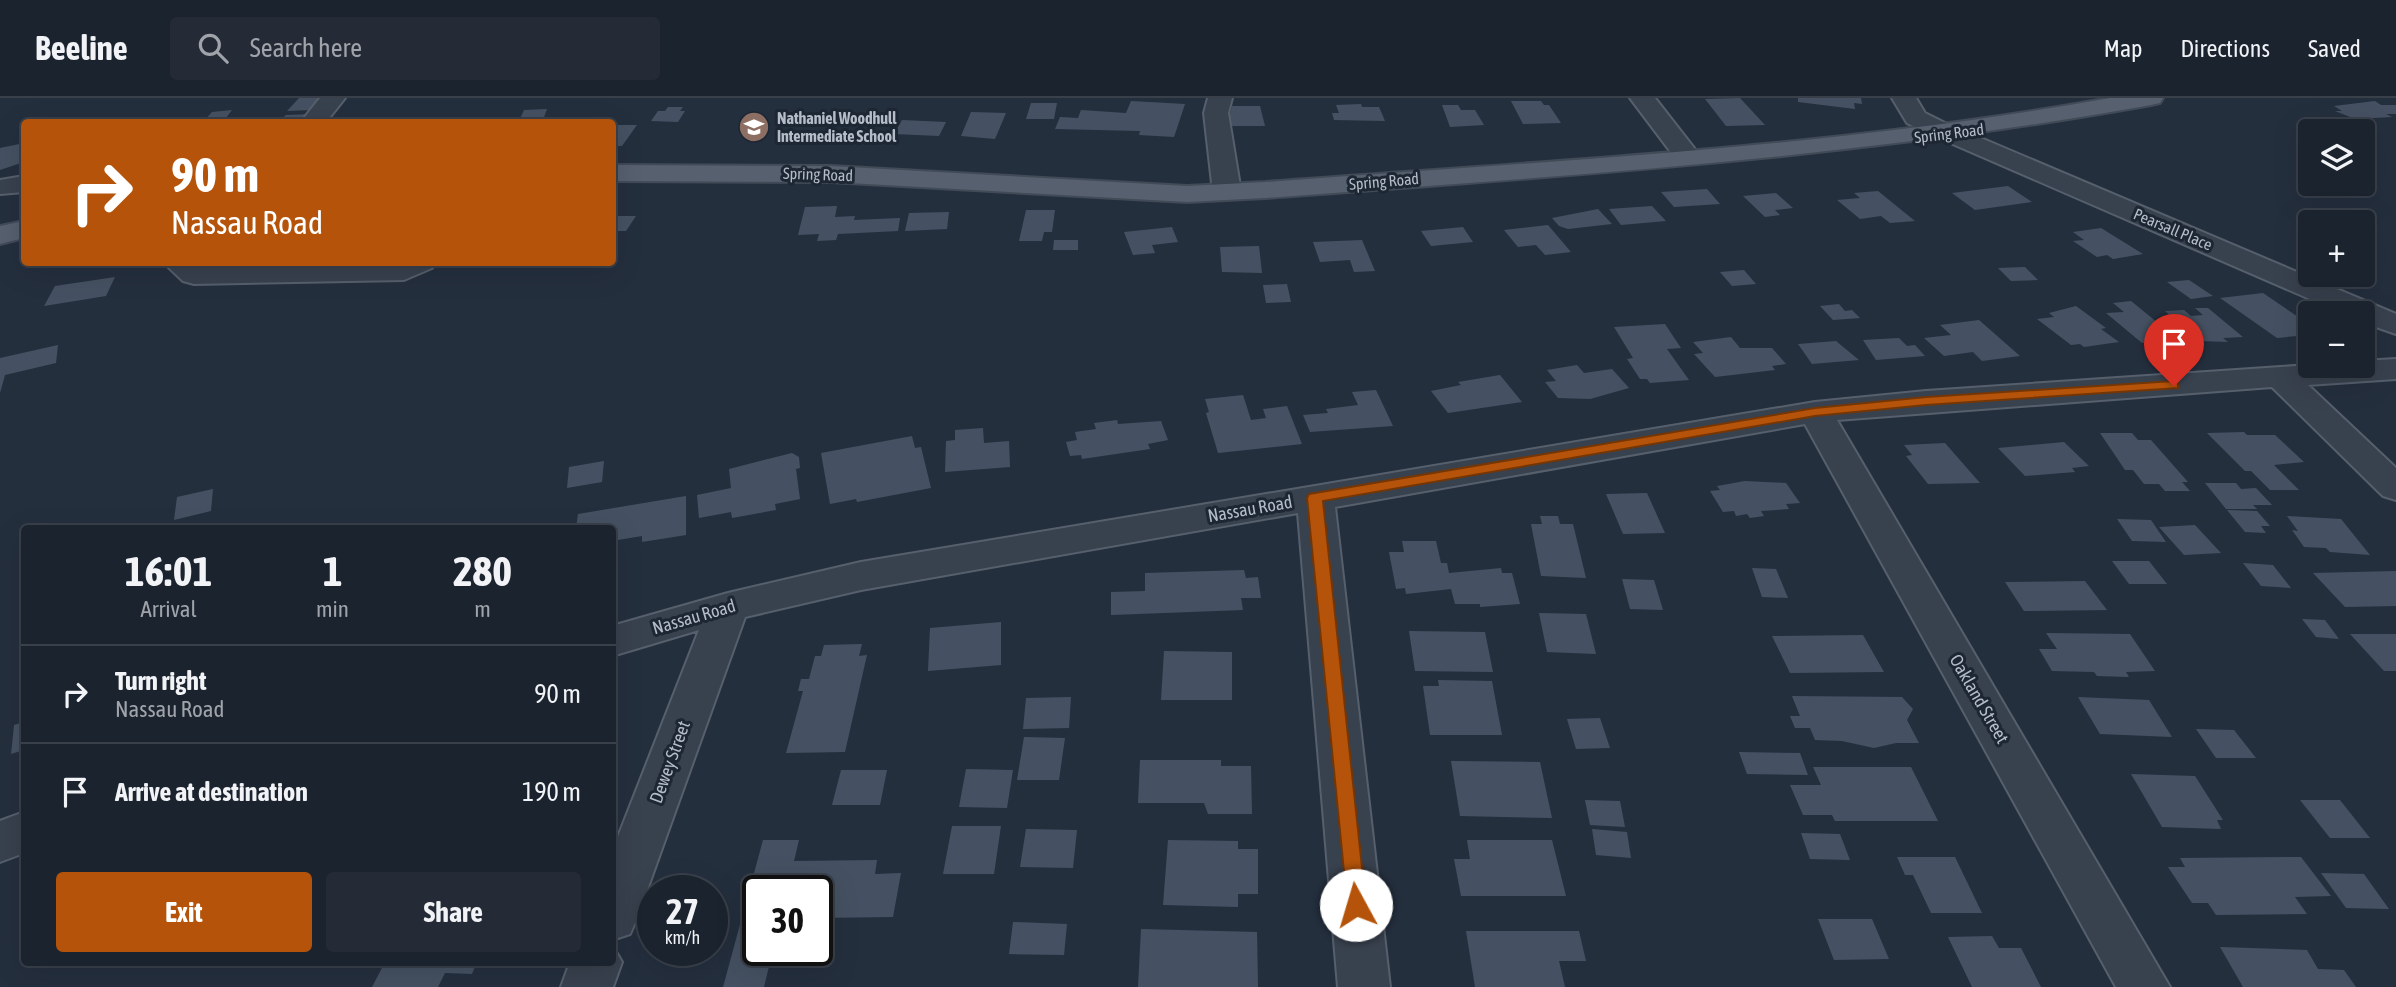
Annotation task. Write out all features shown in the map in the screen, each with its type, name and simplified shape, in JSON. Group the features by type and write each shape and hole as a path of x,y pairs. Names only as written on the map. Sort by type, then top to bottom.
{"main road":[{"name":"Spring Road","path":"616,173 831,174 1174,193 1227,192 1688,157 1951,133 2037,121 2151,98"},
{"path":"0,235 21,231"}],"street":[{"path":"316,119 333,98"},
{"path":"1220,98 1216,113 1227,192"},
{"path":"1642,98 1688,157"},
{"name":"Pearsall Place","path":"1904,98 1916,118 2396,325"},
{"path":"182,266 194,275 404,271 414,266"},
{"name":"Nassau Road","path":"616,640 728,607 861,576 1815,412 1926,401 2282,379 2396,369"},
{"path":"2282,379 2396,488"},
{"name":"Oakland Street","path":"1815,412 2144,987"},
{"path":"1315,498 1364,987"},
{"name":"Dewey Street","path":"616,907 728,607"},
{"path":"0,842 21,833"},
{"path":"587,987 595,966"}],"building":[{"path":"299,98 324,98 313,110 287,111"},
{"path":"1740,98 1765,125 1726,126 1705,99"},
{"path":"1798,98 1861,98 1862,104 1854,103 1855,109 1798,102"},
{"path":"1131,101 1185,104 1174,137 1139,135 1140,131 1055,129 1060,117 1078,118 1081,110 1126,113"},
{"path":"1511,101 1541,101 1544,105 1549,105 1561,123 1523,124"},
{"path":"2375,101 2381,105 2396,105 2396,114 2386,114 2392,117 2355,119 2335,111 2342,111 2334,106"},
{"path":"1031,103 1057,103 1054,119 1026,119"},
{"path":"1361,104 1362,107 1379,107 1385,121 1334,120 1332,113 1339,113 1336,105"},
{"path":"1442,105 1458,105 1461,110 1475,110 1484,125 1450,127"},
{"path":"1232,106 1260,106 1265,126 1227,126"},
{"path":"668,107 683,107 680,111 685,111 678,122 651,121 658,111 665,111"},
{"path":"547,109 543,119 520,119 524,110"},
{"path":"232,110 225,119 206,119 212,112"},
{"path":"971,112 1006,113 995,139 961,136"},
{"path":"312,114 307,119 281,119 286,115"},
{"path":"902,120 946,122 939,136 894,134"},
{"path":"616,125 637,125 622,146 616,146"},
{"path":"21,144 21,163 0,170 0,148"},
{"path":"2008,186 2032,202 1975,210 1952,193"},
{"path":"1707,189 1720,204 1674,207 1661,192"},
{"path":"1878,191 1915,221 1890,223 1881,216 1860,219 1837,200 1860,198 1854,193"},
{"path":"1776,193 1793,208 1775,210 1780,215 1765,217 1743,196"},
{"path":"837,206 835,217 855,216 854,220 900,218 898,231 838,234 836,240 817,241 819,234 798,235 805,207"},
{"path":"1652,206 1666,221 1621,225 1609,209"},
{"path":"1598,209 1612,224 1568,229 1559,226 1552,218"},
{"path":"1026,210 1055,210 1052,232 1044,232 1042,241 1019,241"},
{"path":"949,212 947,229 905,231 909,213"},
{"path":"616,216 636,216 626,231 616,231"},
{"path":"1548,225 1571,252 1545,255 1536,245 1518,247 1504,230"},
{"path":"1172,227 1178,242 1152,245 1155,253 1133,255 1124,232"},
{"path":"1463,227 1473,242 1431,246 1421,231"},
{"path":"2101,228 2143,254 2113,259 2107,255 2097,257 2073,241 2084,240 2073,232"},
{"path":"1054,240 1078,240 1078,250 1053,250"},
{"path":"1362,240 1375,271 1354,272 1350,260 1320,262 1313,242"},
{"path":"1259,246 1262,273 1222,272 1220,247"},
{"path":"2025,267 2038,280 2011,281 1998,268"},
{"path":"1744,270 1756,284 1732,286 1720,272"},
{"path":"115,277 106,296 44,306 55,286"},
{"path":"2189,280 2213,296 2191,299 2167,282"},
{"path":"1287,284 1291,302 1266,303 1263,285"},
{"path":"2263,293 2298,317 2298,336 2277,338 2220,298"},
{"path":"2131,301 2179,340 2142,343 2106,313 2124,312 2113,303"},
{"path":"1839,304 1845,311 1852,310 1860,318 1833,320 1820,306"},
{"path":"2076,306 2106,328 2101,329 2119,342 2084,347 2080,344 2071,345 2037,319 2054,317 2049,313"},
{"path":"2195,308 2208,308 2243,337 2223,338 2228,342 2199,341 2165,311 2184,310 2191,316 2203,315"},
{"path":"1979,320 2020,356 1982,361 1973,352 1944,356 1924,338 1951,335 1940,325"},
{"path":"1665,324 1681,348 1667,349 1689,380 1650,383 1647,379 1640,379 1627,359 1633,358 1614,327"},
{"path":"1731,337 1740,348 1772,348 1786,364 1772,366 1775,370 1715,377 1694,354 1703,353 1693,342"},
{"path":"1899,338 1907,346 1915,345 1925,356 1876,360 1863,340"},
{"path":"1836,341 1859,360 1812,364 1798,344"},
{"path":"58,345 56,363 5,375 0,393 0,358"},
{"path":"1577,365 1584,373 1612,369 1629,388 1590,399 1558,398 1545,382 1556,381 1547,370"},
{"path":"1500,375 1522,402 1448,413 1431,391 1461,385 1458,382"},
{"path":"1376,390 1393,426 1310,432 1303,415 1328,413 1326,409 1358,405 1352,392"},
{"path":"1243,395 1251,420 1266,418 1263,409 1287,406 1302,444 1218,453 1206,413 1209,412 1205,399"},
{"path":"1117,420 1118,424 1161,421 1168,440 1148,444 1150,449 1082,459 1081,455 1070,456 1066,442 1077,440 1075,432 1096,429 1094,423"},
{"path":"983,428 984,443 1009,441 1010,467 945,472 946,441 955,440 955,430"},
{"path":"2244,432 2247,435 2275,435 2304,462 2274,465 2299,490 2270,490 2251,471 2245,471 2207,433"},
{"path":"2100,433 2132,433 2138,440 2151,440 2188,482 2182,482 2190,491 2165,491 2159,484 2144,484 2133,470 2125,470"},
{"path":"912,436 915,448 921,447 931,488 857,502 856,499 830,504 821,453"},
{"path":"2064,442 2089,466 2072,468 2075,472 2025,476 1998,448"},
{"path":"1945,443 1980,483 1928,484 1906,456 1912,455 1904,445"},
{"path":"792,453 799,457 800,468 796,469 800,499 775,504 776,510 732,518 731,512 699,518 697,495 731,488 729,469"},
{"path":"604,461 602,482 567,488 569,467"},
{"path":"1745,481 1786,483 1800,503 1786,504 1789,509 1761,511 1764,516 1750,518 1747,514 1736,516 1734,511 1723,512 1710,491 1720,490 1717,486"},
{"path":"2205,483 2236,483 2241,489 2256,488 2272,505 2253,505 2257,509 2226,509"},
{"path":"213,489 211,511 174,520 177,497"},
{"path":"1647,493 1665,533 1623,534 1606,494"},
{"path":"686,496 686,535 642,542 642,536 616,540 616,525 576,525 578,514"},
{"path":"2227,510 2257,511 2270,526 2261,526 2266,533 2245,532"},
{"path":"1540,516 1558,516 1560,524 1573,524 1586,578 1541,576 1531,524 1542,524"},
{"path":"2287,516 2341,519 2370,555 2304,547 2292,530 2298,531"},
{"path":"2117,519 2151,520 2166,542 2132,541"},
{"path":"2195,525 2221,553 2184,555 2159,527"},
{"path":"1402,541 1436,541 1441,563 1447,563 1449,573 1501,568 1502,573 1512,573 1520,604 1480,607 1480,604 1455,604 1451,589 1406,594 1405,588 1396,589 1389,552 1404,552"},
{"path":"2112,561 2149,561 2167,584 2129,584"},
{"path":"2243,563 2273,565 2291,588 2261,586"},
{"path":"1752,568 1776,569 1788,598 1762,597"},
{"path":"1244,570 1246,578 1258,577 1261,598 1241,598 1243,610 1111,615 1111,592 1145,591 1145,573"},
{"path":"2396,571 2396,606 2345,607 2313,573"},
{"path":"1622,579 1654,580 1663,610 1630,609"},
{"path":"2085,581 2107,610 2024,611 2005,582"},
{"path":"1539,613 1586,614 1596,654 1547,652"},
{"path":"2302,619 2325,620 2339,639 2316,637"},
{"path":"1001,622 1001,665 928,671 930,628"},
{"path":"1409,631 1485,632 1493,672 1415,671"},
{"path":"2046,633 2130,634 2155,671 2126,672 2129,677 2097,676 2094,672 2052,671 2039,649 2057,649"},
{"path":"2350,634 2396,634 2396,671 2384,671"},
{"path":"1863,635 1884,672 1790,673 1772,636"},
{"path":"862,644 859,656 867,655 845,752 786,753 803,691 798,691 801,679 809,679 815,656 821,656 824,645"},
{"path":"1164,651 1232,652 1232,700 1161,700"},
{"path":"1438,680 1492,681 1502,735 1430,735 1423,686 1439,686"},
{"path":"1792,696 1902,697 1913,709 1907,720 1919,743 1896,743 1874,748 1842,741 1815,740 1810,728 1795,728 1790,716 1800,716"},
{"path":"1071,697 1069,728 1023,729 1026,698"},
{"path":"2078,697 2149,700 2172,737 2100,734"},
{"path":"1600,718 1610,748 1576,749 1567,719"},
{"path":"21,723 21,751 11,754 14,725"},
{"path":"2196,729 2234,730 2256,758 2216,758"},
{"path":"1024,737 1065,738 1059,780 1017,780"},
{"path":"1739,752 1800,753 1808,775 1747,774"},
{"path":"1140,760 1221,760 1221,766 1251,766 1252,814 1208,814 1204,803 1138,803"},
{"path":"1451,761 1540,762 1552,818 1460,816"},
{"path":"1813,767 1911,767 1938,821 1835,821 1832,815 1803,815 1790,785 1821,785"},
{"path":"966,769 1013,770 1007,808 959,807"},
{"path":"841,770 887,770 880,805 832,805"},
{"path":"2131,774 2195,776 2223,820 2217,820 2221,829 2162,827"},
{"path":"1585,800 1620,801 1625,827 1590,825"},
{"path":"2300,800 2340,800 2370,838 2330,838"},
{"path":"952,826 1001,826 994,874 943,874"},
{"path":"1026,829 1077,830 1073,868 1020,867"},
{"path":"1592,829 1627,832 1631,858 1596,855"},
{"path":"1801,833 1840,834 1850,860 1810,859"},
{"path":"763,840 799,840 794,861 877,860 875,874 901,873 893,917 833,918 833,875 753,875"},
{"path":"1168,840 1238,841 1238,849 1258,849 1258,894 1238,894 1238,907 1163,905"},
{"path":"1467,840 1552,840 1566,896 1461,896 1454,859 1470,859"},
{"path":"1897,857 1955,857 1982,913 1931,913 1913,875 1905,875"},
{"path":"2301,857 2331,896 2295,897 2307,914 2216,915 2208,903 2192,903 2168,867 2185,867 2180,858"},
{"path":"2321,873 2364,874 2389,909 2346,908"},
{"path":"742,917 742,966 769,966 764,987 723,987"},
{"path":"1818,919 1872,919 1889,959 1834,960"},
{"path":"1013,922 1067,924 1064,955 1009,954"},
{"path":"1141,929 1257,932 1258,987 1138,987"},
{"path":"1466,931 1579,931 1586,961 1559,961 1565,987 1475,987"},
{"path":"1992,936 1999,948 2021,948 2041,987 1972,987 1948,937"},
{"path":"2220,947 2307,950 2318,969 2344,970 2356,987 2243,987"},
{"path":"383,966 475,966 472,974 445,973 438,987 372,987"}],"place":[{"name":"Nathaniel Woodhull Intermediate School","path":"754,127"}],"route":[{"path":"1356,905 1315,498 1815,412 1926,401 2174,386"}]}
